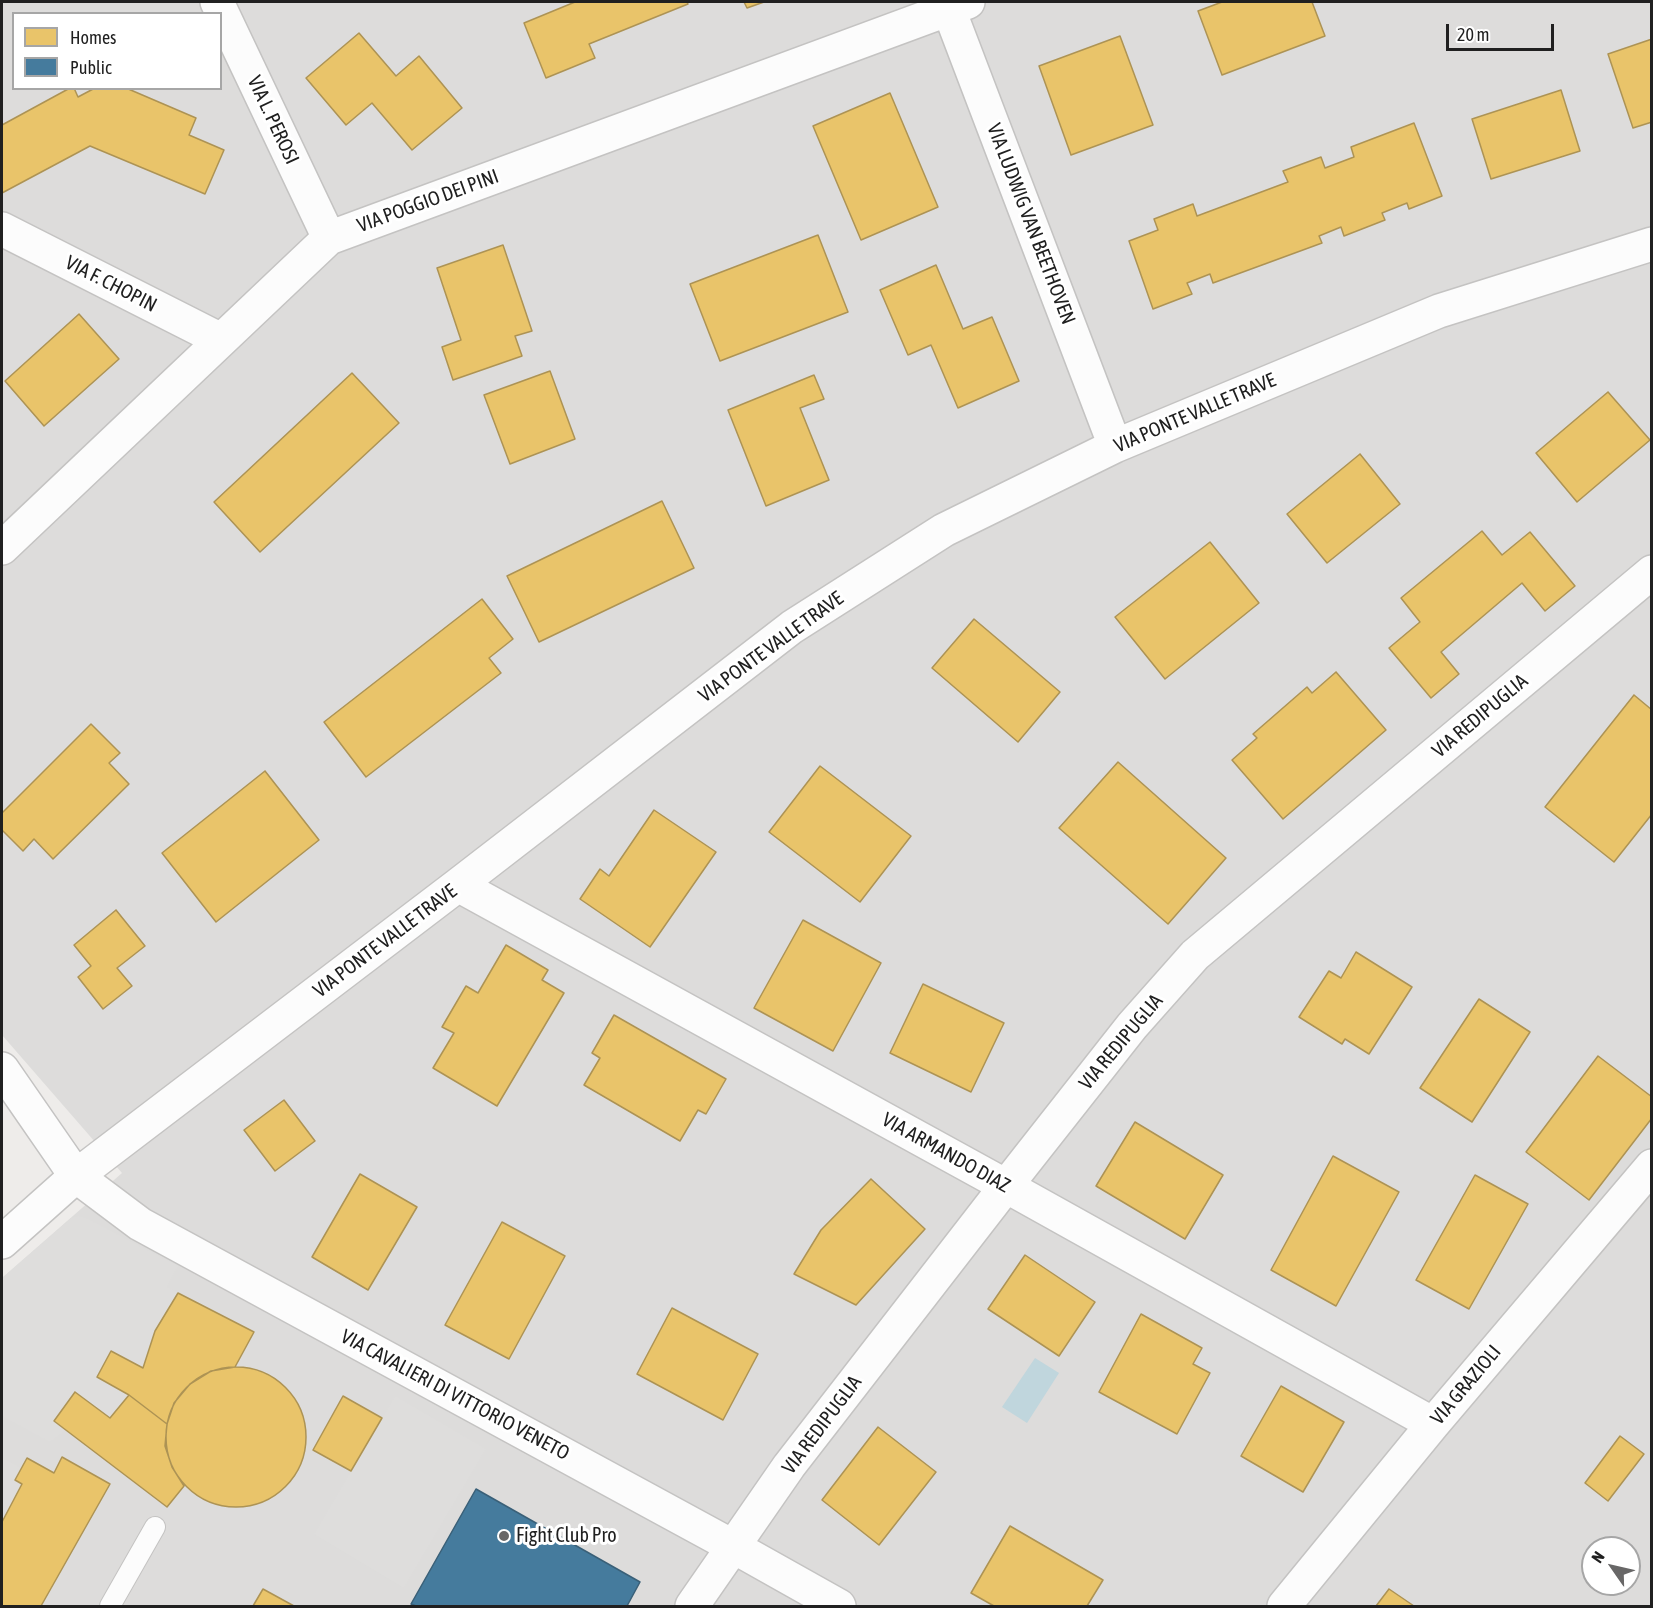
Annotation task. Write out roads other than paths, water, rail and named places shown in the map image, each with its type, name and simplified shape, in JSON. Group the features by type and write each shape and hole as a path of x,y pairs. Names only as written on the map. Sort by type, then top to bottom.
{"street":[{"name":"VIA POGGIO DEI PINI","path":"2,548 329,238 955,4"},
{"name":"VIA LUDWIG VAN BEETHOVEN","path":"955,4 1115,446"},
{"name":"VIA L. PEROSI","path":"222,13 329,238"},
{"name":"VIA F. CHOPIN","path":"2,229 221,340"},
{"name":"VIA PONTE VALLE TRAVE","path":"2,1242 76,1176 792,627 944,530 1115,446 1439,311 1652,244"},
{"name":"VIA REDIPUGLIA","path":"692,1606 789,1466 1132,1026 1196,955 1652,572"},
{"name":"VIA ARMANDO DIAZ","path":"458,885 1433,1424"},
{"name":"VIA CAVALIERI DI VITTORIO VENETO","path":"2,1069 76,1176 140,1224 734,1546 839,1606"},
{"name":"VIA GRAZIOLI","path":"1284,1606 1433,1424 1652,1166"}],"lane":[{"path":"110,1606 155,1527"}],"water":[{"path":"1035,1358 1059,1373 1027,1423 1002,1407"}],"place":[{"name":"Fight Club Pro","path":"504,1536"}]}
